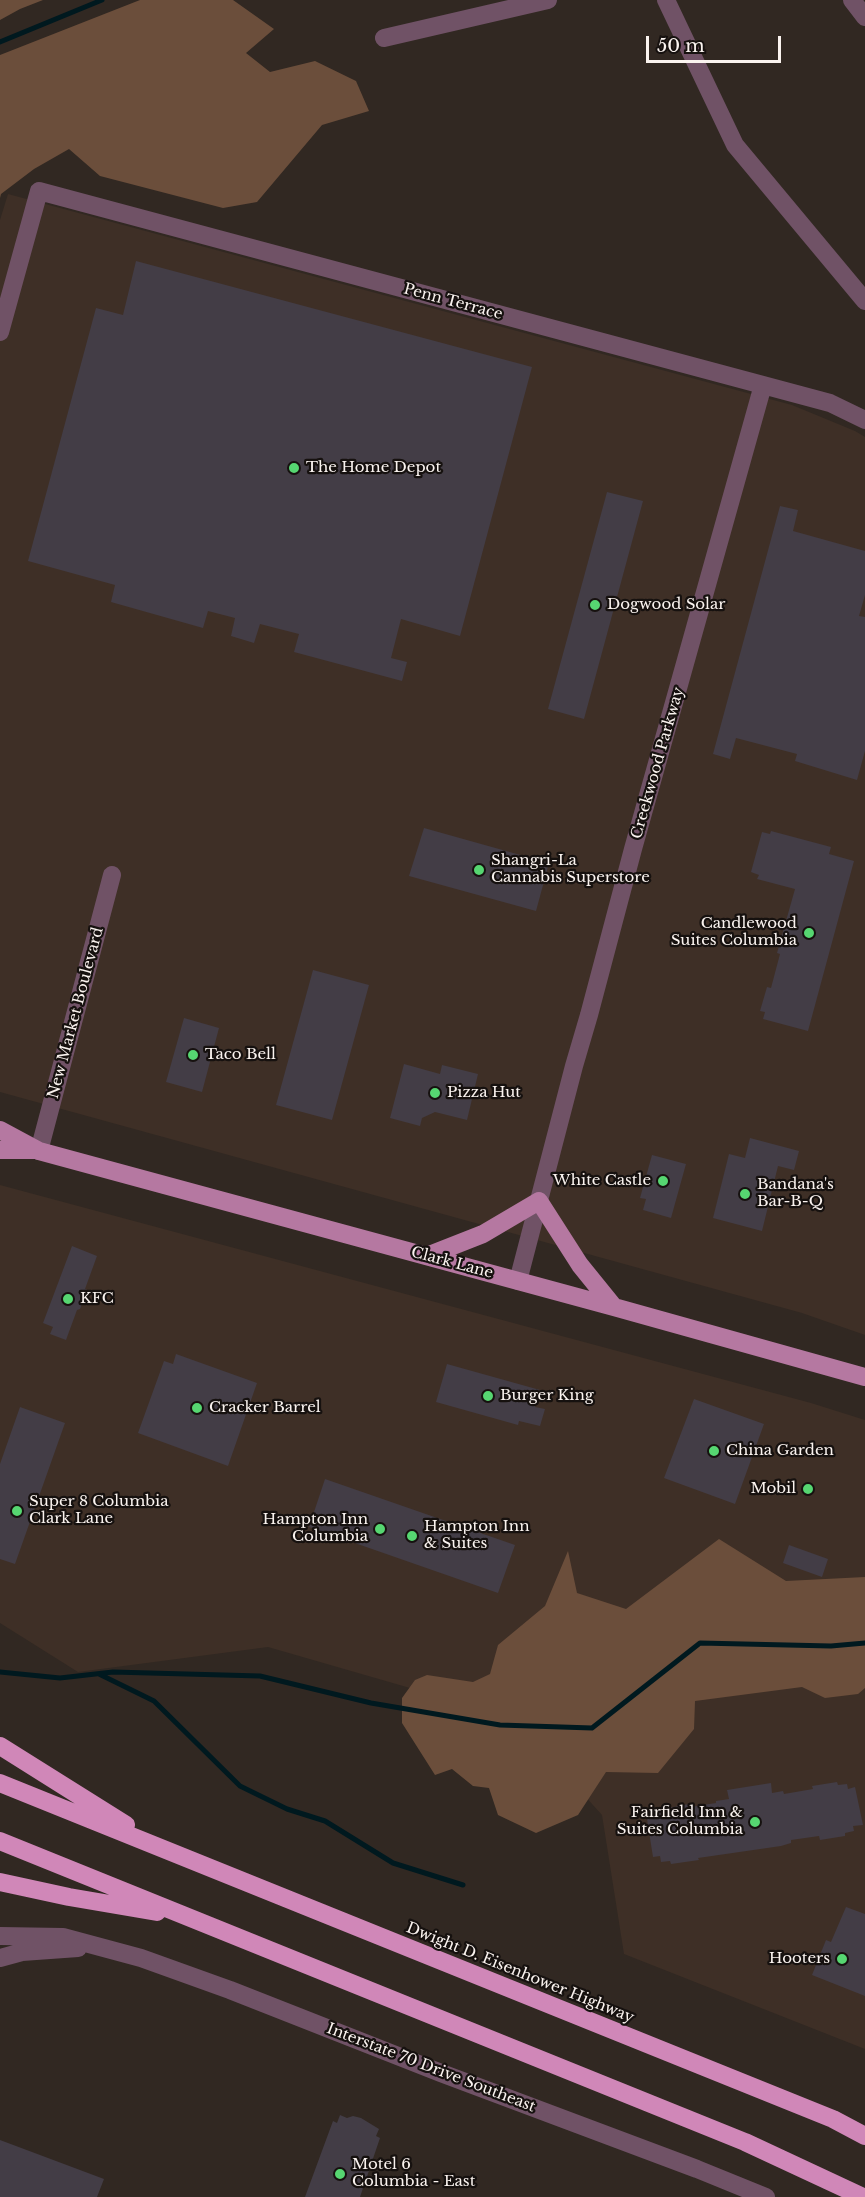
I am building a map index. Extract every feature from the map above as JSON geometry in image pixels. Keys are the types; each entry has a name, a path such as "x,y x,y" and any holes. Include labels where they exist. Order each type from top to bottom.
{"highway":[{"path":"0,1746 161,1848"},
{"path":"0,1783 161,1848"},
{"path":"0,1840 745,2142 863,2197"},
{"name":"Dwight D. Eisenhower Highway","path":"161,1848 823,2115 865,2136"},
{"path":"0,1882 69,1897 193,1918"}],"main road":[{"name":"Clark Lane","path":"0,1130 39,1151 865,1377"},
{"name":"Clark Lane","path":"0,1150 39,1151"},
{"path":"427,1256 483,1234 539,1201 580,1265 614,1307"}],"street":[{"path":"384,38 548,0"},
{"path":"666,0 735,145 865,301"},
{"path":"852,0 865,17"},
{"name":"Penn Terrace","path":"0,332 39,191 830,403 865,420"},
{"name":"Creekwood Parkway","path":"518,1281 633,849 763,385"},
{"name":"New Market Boulevard","path":"39,1151 112,874"},
{"name":"Interstate 70 Drive Southeast","path":"0,1936 63,1937 141,1958 230,1990 766,2197"},
{"name":"Interstate 70 Drive Southeast","path":"0,1958 22,1952 94,1946"}],"shaded area":[{"path":"0,0 43,0 0,20"},
{"path":"140,0 233,0 274,29 246,53 270,72 315,61 356,81 369,111 322,125 257,202 223,208 100,176 69,149 34,169 1,194 0,198 0,55"},
{"path":"8,194 792,405 865,437 865,1335 802,1313 0,1092 0,220"},
{"path":"0,1185 811,1403 865,1420 865,2049 624,1954 602,1815 514,1718 268,1647 78,1672 0,1623"},
{"path":"719,1539 786,1581 865,1577 865,1688 858,1694 825,1698 802,1687 695,1701 694,1729 658,1773 606,1772 578,1815 536,1833 498,1815 489,1788 473,1786 452,1769 435,1775 402,1723 402,1698 415,1680 427,1675 473,1682 490,1674 498,1645 545,1606 568,1551 577,1593 626,1609"}],"building":[{"name":"The Home Depot","path":"136,261 532,367 460,636 401,619 391,658 407,662 402,681 294,652 299,634 260,624 254,643 231,636 235,618 208,611 203,628 111,602 115,585 28,561 96,308 123,315"},
{"name":"Dogwood Solar","path":"607,492 643,501 584,719 548,709"},
{"path":"780,506 798,510 793,531 865,551 865,595 859,616 865,617 865,751 857,780 795,761 797,754 736,738 730,759 713,754"},
{"name":"Shangri-La Cannabis Superstore","path":"424,828 549,863 536,911 409,876"},
{"name":"Candlewood Suites Columbia","path":"771,831 831,847 829,854 854,861 808,1031 763,1019 765,1012 760,1011 767,987 771,988 780,954 777,953 795,889 757,879 759,875 751,872 762,832 770,834"},
{"path":"313,970 369,985 332,1120 276,1105"},
{"name":"Taco Bell","path":"184,1018 219,1028 202,1092 166,1082"},
{"name":"Pizza Hut","path":"404,1064 440,1074 442,1065 478,1074 467,1120 435,1112 422,1118 420,1126 390,1118"},
{"name":"Bandana's Bar-B-Q","path":"750,1138 799,1151 794,1170 778,1166 762,1231 713,1218 729,1154 745,1158"},
{"name":"White Castle","path":"652,1155 686,1164 671,1218 643,1210 646,1199 640,1198"},
{"name":"KFC","path":"72,1246 97,1256 80,1309 77,1310 66,1340 50,1334 53,1327 43,1323"},
{"name":"Cracker Barrel","path":"176,1354 257,1383 228,1466 138,1433 164,1361 173,1364"},
{"name":"Burger King","path":"447,1364 540,1390 535,1407 545,1409 540,1426 519,1421 518,1425 436,1402"},
{"name":"China Garden","path":"694,1399 764,1424 735,1504 664,1478"},
{"name":"Super 8 Columbia Clark Lane","path":"20,1407 65,1423 15,1564 0,1559 0,1464"},
{"name":"Hampton Inn & Suites","path":"325,1479 515,1545 498,1593 309,1527"},
{"path":"789,1545 828,1559 822,1577 783,1563"},
{"name":"Fairfield Inn & Suites Columbia","path":"837,1782 838,1785 847,1784 848,1789 855,1787 863,1825 853,1826 854,1831 845,1833 845,1836 820,1840 819,1836 791,1840 791,1843 781,1846 671,1864 670,1861 661,1862 660,1856 653,1857 647,1819 655,1818 654,1814 663,1812 663,1809 689,1804 690,1807 716,1803 716,1801 729,1799 727,1790 771,1783 772,1793 783,1791 784,1794"},
{"name":"Hooters","path":"846,1907 865,1914 865,1996 812,1975 826,1940 831,1942"},
{"name":"Motel 6 Columbia - East","path":"340,2115 347,2118 353,2116 361,2118 379,2129 376,2136 380,2138 360,2197 305,2197 333,2121 337,2123"},
{"path":"0,2140 104,2179 97,2197 0,2197"}],"waterway":[{"path":"0,42 102,0"},
{"path":"0,1672 60,1678 113,1672 260,1676 371,1703 500,1725 592,1728 700,1643 831,1646 865,1643"},
{"path":"99,1674 154,1701 240,1786 287,1809 325,1821 393,1863 463,1885"}],"place":[{"name":"The Home Depot","path":"294,468"},
{"name":"Dogwood Solar","path":"595,605"},
{"name":"Shangri-La Cannabis Superstore","path":"479,870"},
{"name":"Candlewood Suites Columbia","path":"809,933"},
{"name":"Taco Bell","path":"193,1055"},
{"name":"Pizza Hut","path":"435,1093"},
{"name":"White Castle","path":"663,1181"},
{"name":"Bandana's Bar-B-Q","path":"745,1194"},
{"name":"KFC","path":"68,1299"},
{"name":"Burger King","path":"488,1396"},
{"name":"Cracker Barrel","path":"197,1408"},
{"name":"China Garden","path":"714,1451"},
{"name":"Mobil","path":"808,1489"},
{"name":"Super 8 Columbia Clark Lane","path":"17,1511"},
{"name":"Hampton Inn Columbia","path":"380,1529"},
{"name":"Hampton Inn & Suites","path":"412,1536"},
{"name":"Fairfield Inn & Suites Columbia","path":"755,1822"},
{"name":"Hooters","path":"842,1959"},
{"name":"Motel 6 Columbia - East","path":"340,2174"}]}
